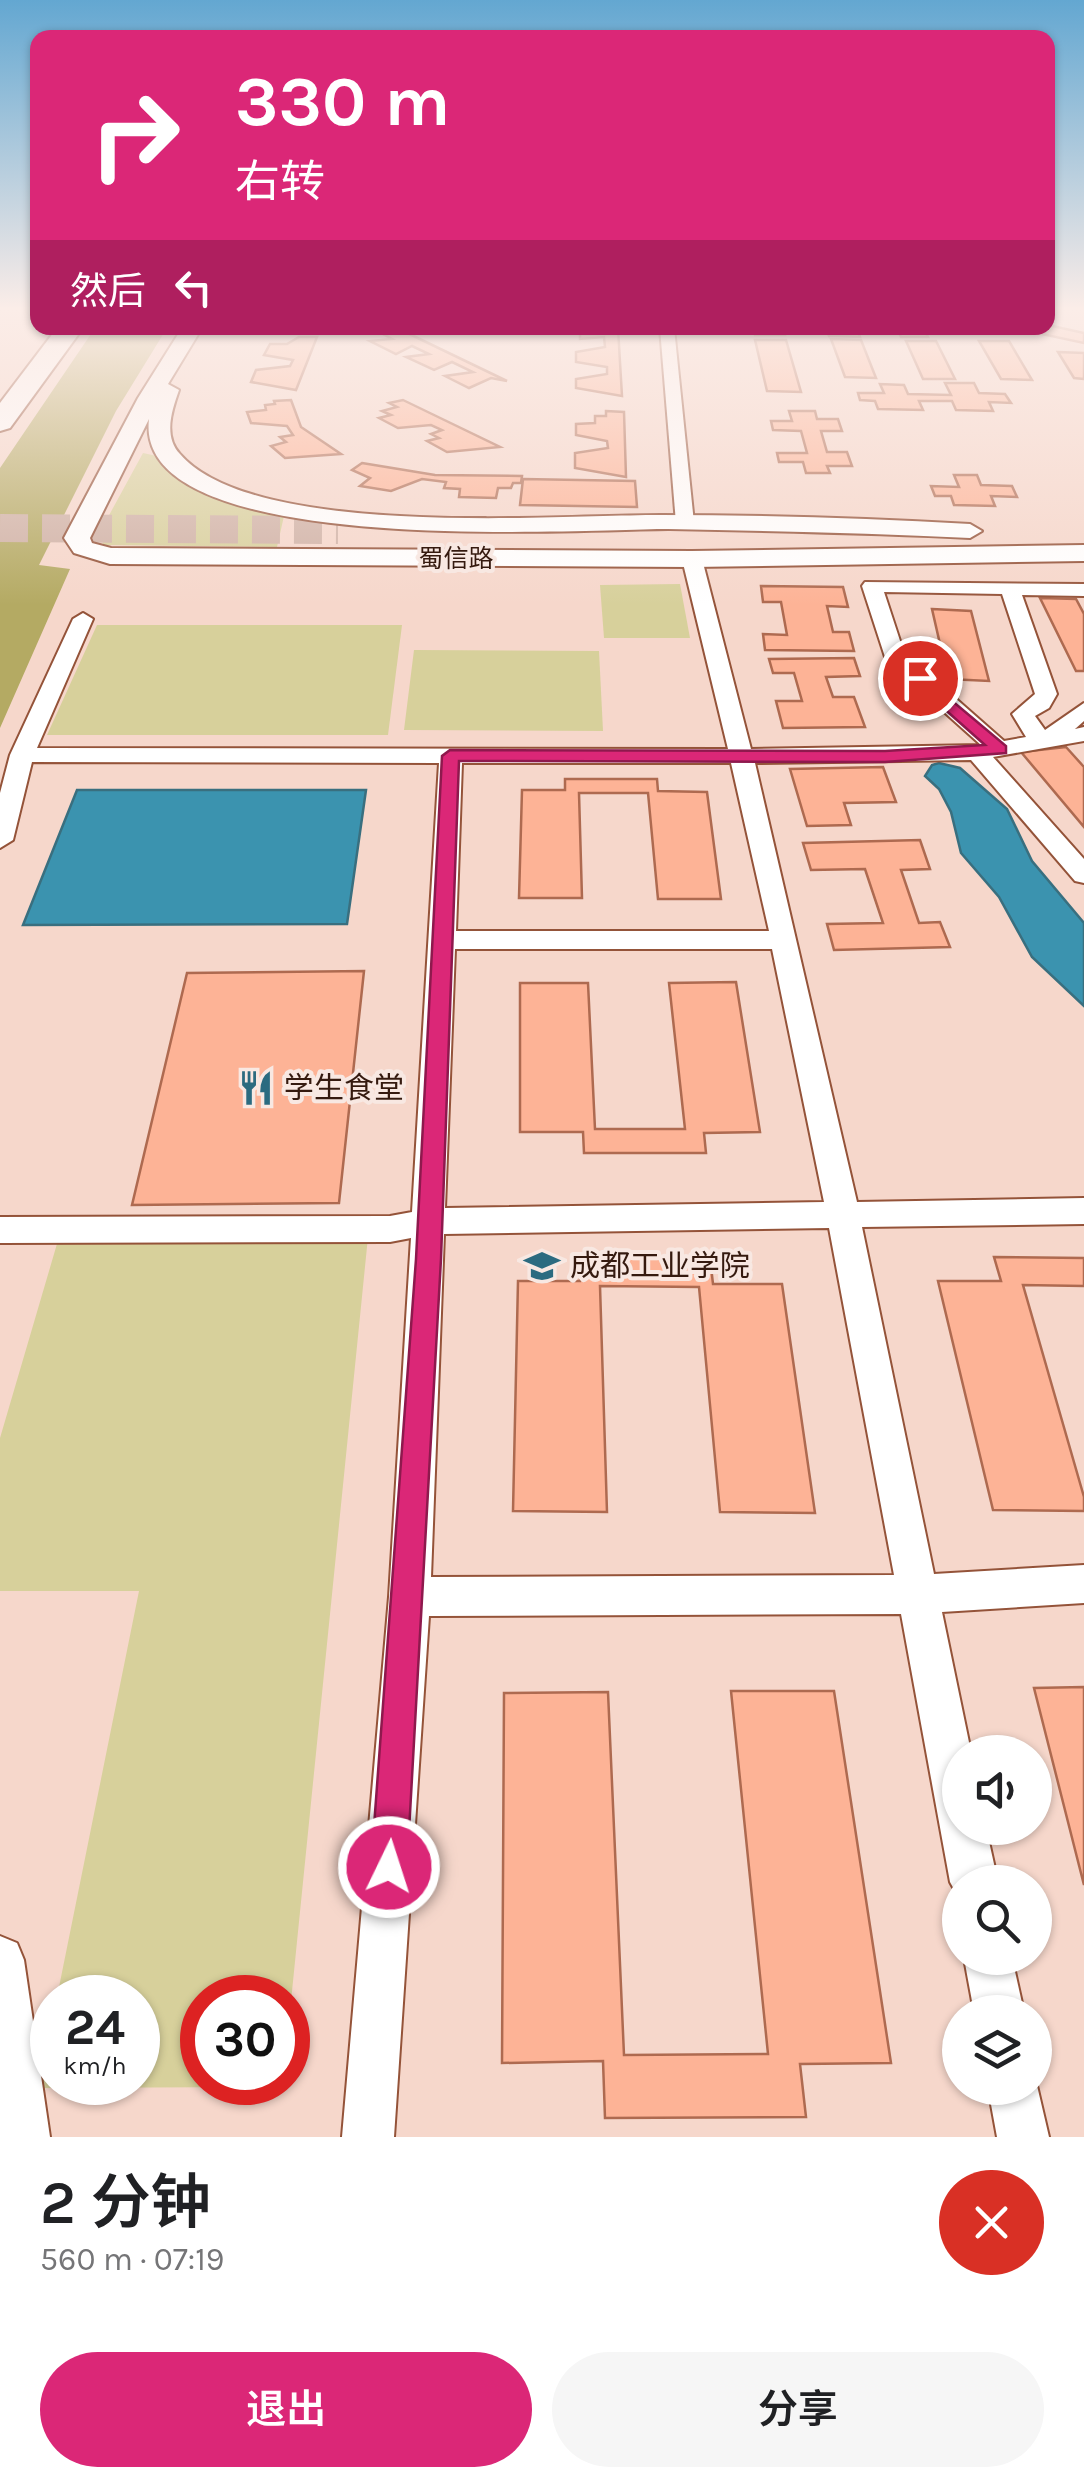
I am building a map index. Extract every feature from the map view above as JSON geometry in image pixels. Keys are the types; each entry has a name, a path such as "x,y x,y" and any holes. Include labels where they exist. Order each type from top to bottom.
{"main road":[{"path":"146,406 89,517 104,517 163,406"},
{"name":"蜀信路","path":"156,422 169,457 215,488 337,531 684,522 861,524 1084,534"},
{"name":"蜀信路","path":"89,517 77,538 79,546 110,556 692,559 1084,553"},
{"path":"308,557 298,550 296,536 303,528 965,552"},
{"path":"337,531 995,532"}],"street":[{"path":"674,406 684,522"},
{"path":"692,559 744,756 844,1214 945,1735"},
{"path":"1084,590 872,586 894,655 989,751 1084,875"},
{"path":"1010,588 1046,694 1041,704 1023,714 1026,726 1045,742"},
{"path":"0,840 22,755 83,619"},
{"path":"1045,742 1084,710"},
{"path":"22,755 744,756 989,751 1084,734"},
{"path":"368,2137 410,1597 450,756"},
{"path":"442,940 784,940"},
{"path":"0,1230 390,1229 430,1221 1084,1210"},
{"path":"410,1597 918,1594 1084,1584"},
{"path":"0,1960 24,2137"},
{"path":"1017,2105 1023,2137"}],"shaded area":[{"path":"42,406 119,406 39,565 70,569 0,728 0,468"},
{"path":"143,453 157,456 193,485 284,516 277,547 103,545 101,530"},
{"path":"680,584 690,638 604,638 600,585"},
{"path":"97,625 402,625 388,735 47,735"},
{"path":"414,650 599,651 603,731 404,730"},
{"path":"59,1237 368,1237 294,1975 180,1975 180,2087 160,2088 160,1975 61,1975 139,1591 0,1591 0,1438"}],"water":[{"path":"932,765 960,768 1007,809 1032,861 1084,923 1084,1006 1032,957 999,897 961,853 951,812 939,789 925,776"},
{"path":"77,790 366,790 347,924 23,925"}],"building":[{"path":"265,406 293,406 301,427 341,454 285,458 271,446 286,442 280,437 293,435 287,426 251,423 247,412 266,410"},
{"path":"415,406 500,447 447,452 427,441 439,438 431,434 442,430 431,425 398,428 379,418 391,415 382,411"},
{"path":"877,406 921,406 923,410 878,409"},
{"path":"954,406 991,406 993,411 956,410"},
{"path":"606,411 624,412 626,477 575,468 575,453 608,448 607,441 576,435 576,424 595,423 595,416 606,416"},
{"path":"789,411 815,411 817,419 838,419 842,431 821,431 827,452 847,452 852,466 827,466 830,473 806,473 803,462 779,462 777,453 807,453 801,431 773,430 771,421 792,421"},
{"path":"362,463 435,475 522,476 521,483 513,483 511,488 498,488 496,498 459,497 460,489 444,488 446,482 422,479 391,491 360,486 370,478 352,470"},
{"path":"954,475 977,475 981,485 1012,486 1017,497 991,496 995,506 954,505 951,496 935,496 931,486 959,487"},
{"path":"523,479 635,481 637,507 520,505"},
{"path":"761,586 843,587 848,607 827,606 833,632 849,632 854,651 765,650 763,634 787,635 781,602 763,602"},
{"path":"1040,598 1076,599 1084,614 1084,671 1076,671"},
{"path":"932,609 971,611 989,681 948,679"},
{"path":"854,658 860,676 826,677 833,697 854,697 865,727 783,728 776,701 802,701 794,673 773,673 769,659"},
{"path":"1066,747 1084,767 1084,827 1021,752"},
{"path":"883,767 896,802 844,803 851,825 807,826 790,769"},
{"path":"565,779 657,779 658,791 707,792 721,899 658,899 648,793 579,793 582,898 519,898 522,790 565,790"},
{"path":"920,840 930,869 901,870 919,923 940,922 950,947 834,950 827,924 883,923 865,869 811,870 803,843"},
{"name":"学生食堂","path":"364,971 339,1203 132,1205 187,973"},
{"path":"736,982 760,1132 704,1133 706,1153 584,1153 583,1132 520,1132 520,983 588,983 595,1129 685,1129 669,983"},
{"path":"580,1257 710,1258 713,1284 782,1284 815,1513 720,1512 699,1287 600,1286 607,1512 513,1511 518,1281 580,1281"},
{"path":"994,1257 1084,1258 1084,1286 1023,1285 1084,1497 1084,1511 993,1510 938,1281 1001,1281"},
{"path":"1084,1687 1084,1885 1052,1759 1052,1735 1046,1735 1034,1688"},
{"path":"731,1691 834,1691 891,2063 800,2064 806,2117 605,2118 603,2061 502,2063 504,1693 608,1692 624,2055 768,2054"}],"tunnel":[{"path":"0,528 338,530"}],"place":[{"name":"学生食堂","path":"256,1088"},
{"name":"成都工业学院","path":"542,1266"}],"route":[{"path":"389,1867 410,1597 450,756 885,756 1000,750 920,678"}]}
